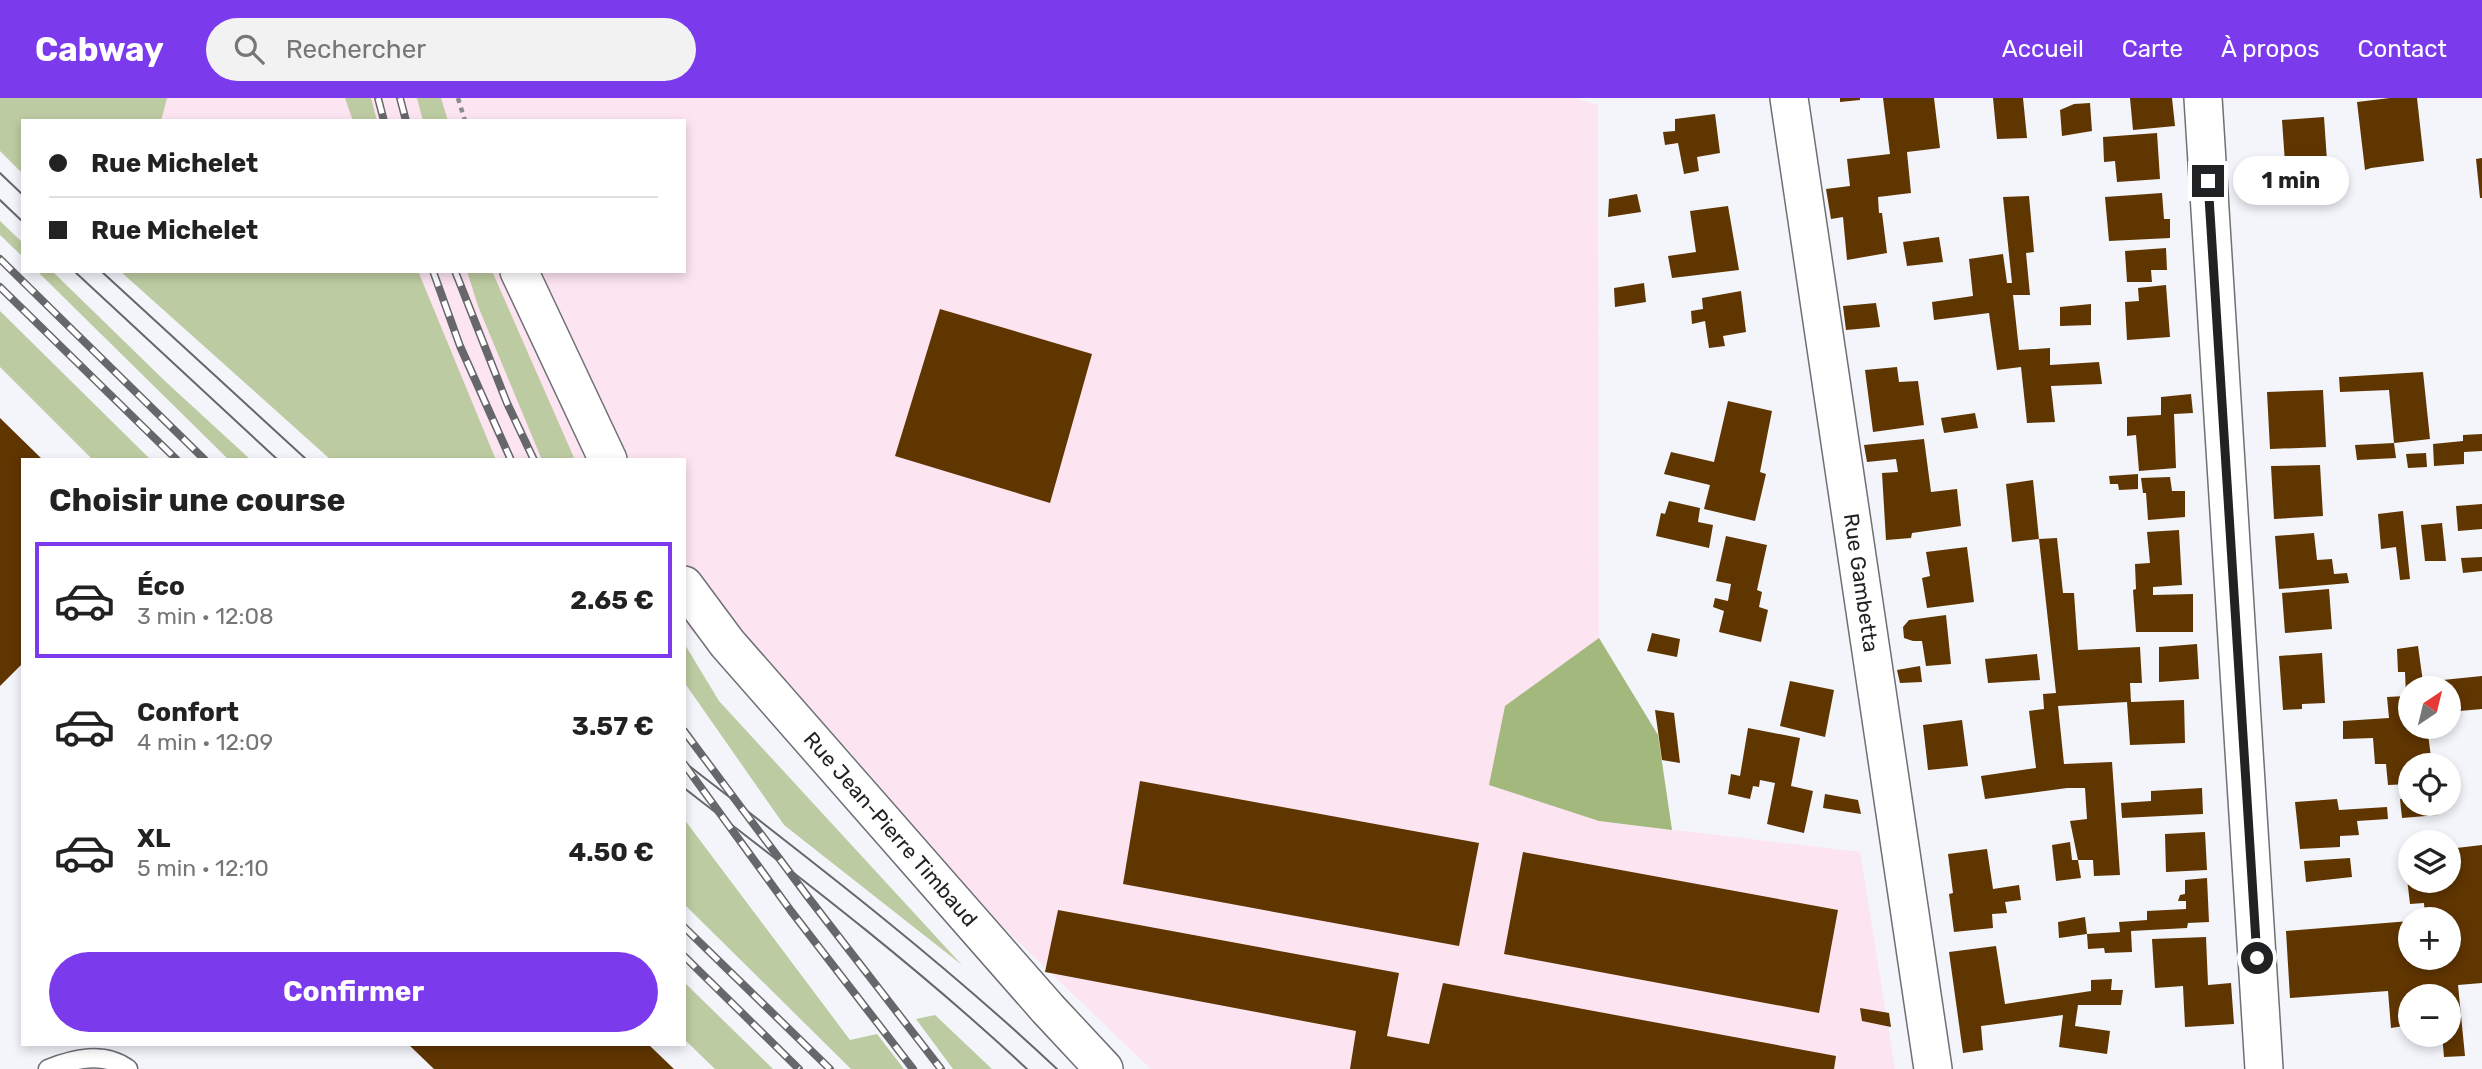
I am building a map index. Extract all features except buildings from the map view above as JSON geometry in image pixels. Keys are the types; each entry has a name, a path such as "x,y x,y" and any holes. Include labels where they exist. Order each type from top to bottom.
{"street":[{"name":"Rue Gambetta","path":"1789,98 1933,1069"},
{"path":"2203,98 2264,1069"},
{"path":"520,273 607,458"},
{"name":"Rue Jean-Pierre Timbaud","path":"686,588 727,643 1048,1009 1104,1069"}],"lane":[{"path":"48,1069 68,1061 91,1057 128,1069"}],"path":[{"path":"458,98 464,119"}],"shaded area":[{"path":"7,98 1576,98 1598,105 1599,821 1860,852 1895,1069 1151,1069 980,905 846,747 686,627 686,458 463,458 219,273 686,273 686,119 30,119"}],"green space":[{"path":"0,98 167,98 162,119 21,119 21,172 0,151"},
{"path":"345,98 371,98 376,119 352,119"},
{"path":"417,98 441,98 447,119 422,119"},
{"path":"0,221 21,241 21,255 0,235"},
{"path":"39,273 54,273 249,458 227,458"},
{"path":"122,273 419,273 495,458 329,458"},
{"path":"468,273 493,273 574,458 541,458 478,306"},
{"path":"0,311 149,458 91,458 0,367"},
{"path":"1599,638 1658,735 1672,830 1599,821 1489,785 1505,706"},
{"path":"686,646 719,701 962,965 784,825 686,685"},
{"path":"686,822 850,1040 877,1034 904,1069 851,1069 686,906"},
{"path":"686,984 773,1069 715,1069 686,1041"},
{"path":"935,1015 992,1069 953,1069 916,1019"}],"tram line":[{"path":"0,173 21,193"},
{"path":"0,200 21,220"},
{"path":"76,273 276,458"},
{"path":"103,273 305,458"},
{"path":"686,764 921,950 1057,1069"},
{"path":"686,790 902,959 1027,1069"}],"railway":[{"path":"378,98 383,119"},
{"path":"400,98 405,119"},
{"path":"0,259 203,458"},
{"path":"434,273 460,346 510,458"},
{"path":"456,273 507,403 533,458"},
{"path":"0,287 175,458"},
{"path":"686,734 941,1069"},
{"path":"686,767 791,911 913,1069"},
{"path":"686,929 830,1069"},
{"path":"686,958 799,1069"}],"route":[{"path":"2208,181 2257,958"}]}
